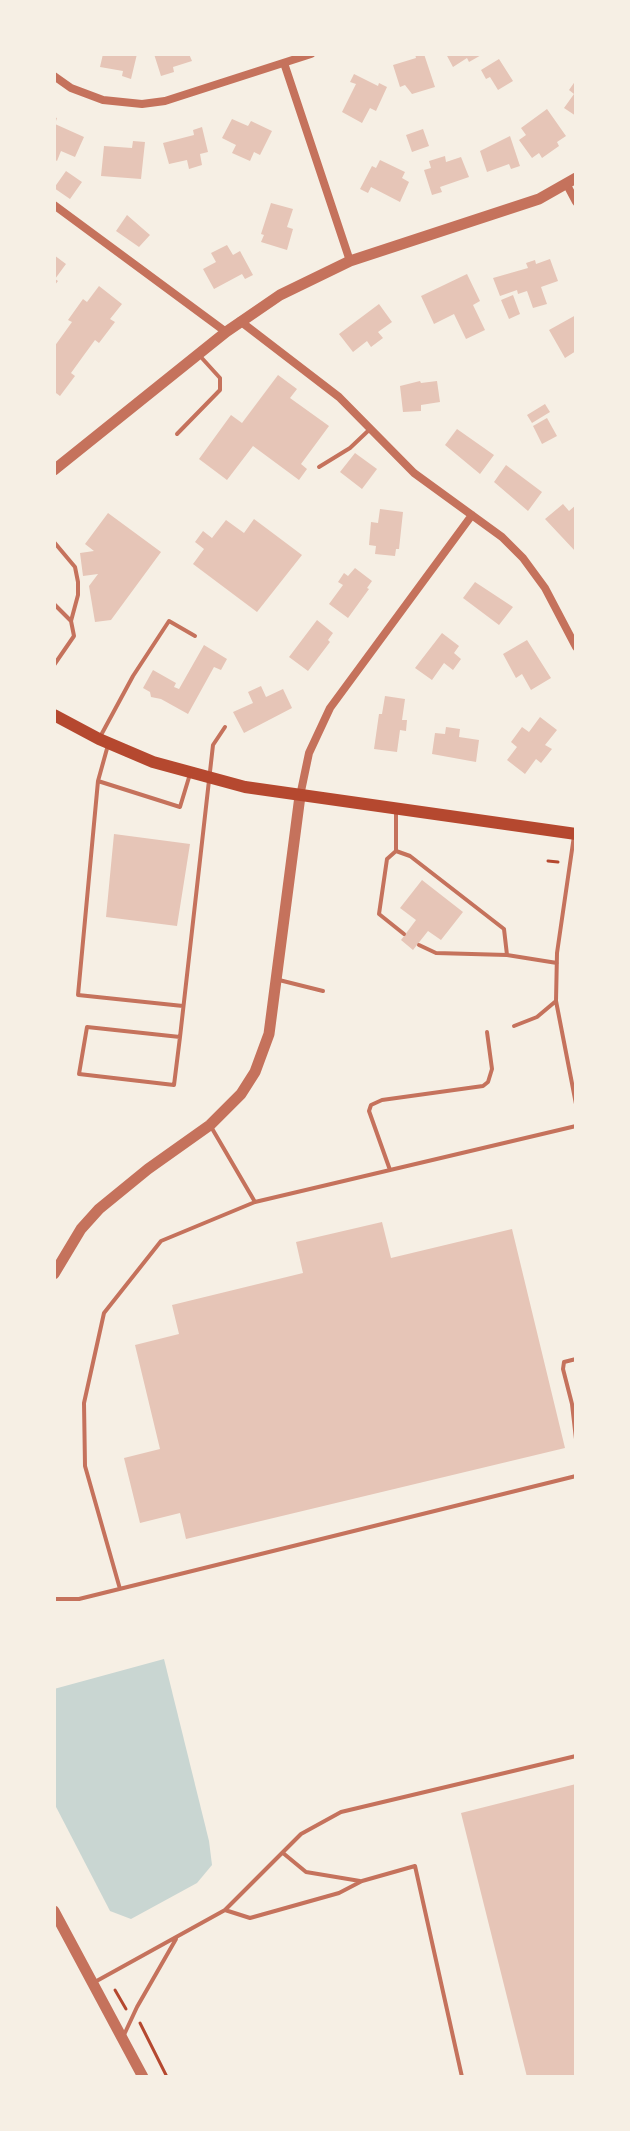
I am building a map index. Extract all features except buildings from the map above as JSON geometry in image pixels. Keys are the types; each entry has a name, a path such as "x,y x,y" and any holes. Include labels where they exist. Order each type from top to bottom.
{"main road":[{"path":"54,715 104,741 209,779 300,796 575,830"}],"street":[{"path":"54,76 71,88 92,96 142,104 165,101 311,54"},
{"path":"284,63 350,261"},
{"path":"54,470 240,321 280,295 350,261 539,199 571,181 576,202"},
{"path":"54,205 226,332"},
{"path":"240,321 339,397 414,473 502,537 523,558 545,588 576,647"},
{"path":"54,1274 81,1229 99,1209 210,1125 241,1094 260,1063 269,1034 300,796 309,753 330,708 472,515"},
{"path":"54,1911 143,2077"}],"lane":[{"path":"177,434 220,390 220,378 198,354"},
{"path":"319,467 350,448 371,429"},
{"path":"54,542 75,567 78,595 71,621 74,636 54,665"},
{"path":"54,604 71,621"},
{"path":"183,1006 78,995 104,741 133,676 169,621 195,636"},
{"path":"180,1037 87,1027 79,1074 174,1085 180,1037 213,745 225,727"},
{"path":"98,781 180,807 190,774"},
{"path":"396,809 396,851 387,859 379,914 404,934"},
{"path":"575,830 557,963 556,1001 576,1104"},
{"path":"396,851 410,856 504,929 507,955"},
{"path":"419,945 436,953 507,955 557,963"},
{"path":"276,980 323,991"},
{"path":"514,1026 537,1017 556,1001"},
{"path":"390,1170 369,1111 371,1105 382,1100 483,1086 488,1082 492,1069 487,1032"},
{"path":"210,1125 255,1202"},
{"path":"120,1589 85,1466 84,1403 104,1313 161,1241 255,1202 576,1126"},
{"path":"576,1359 564,1362 563,1369 572,1404 576,1439"},
{"path":"54,1599 79,1599 576,1476"},
{"path":"92,1983 225,1910 301,1834 341,1812 576,1756"},
{"path":"283,1853 306,1872 362,1881"},
{"path":"225,1910 250,1918 339,1893 362,1881 415,1866 462,2077"},
{"path":"122,2039 178,1936"}],"path":[{"path":"115,1990 126,2009"},
{"path":"139,2020 167,2077"}],"shaded area":[{"path":"164,1659 209,1841 212,1865 197,1883 131,1919 110,1911 54,1803 54,1689"}]}
